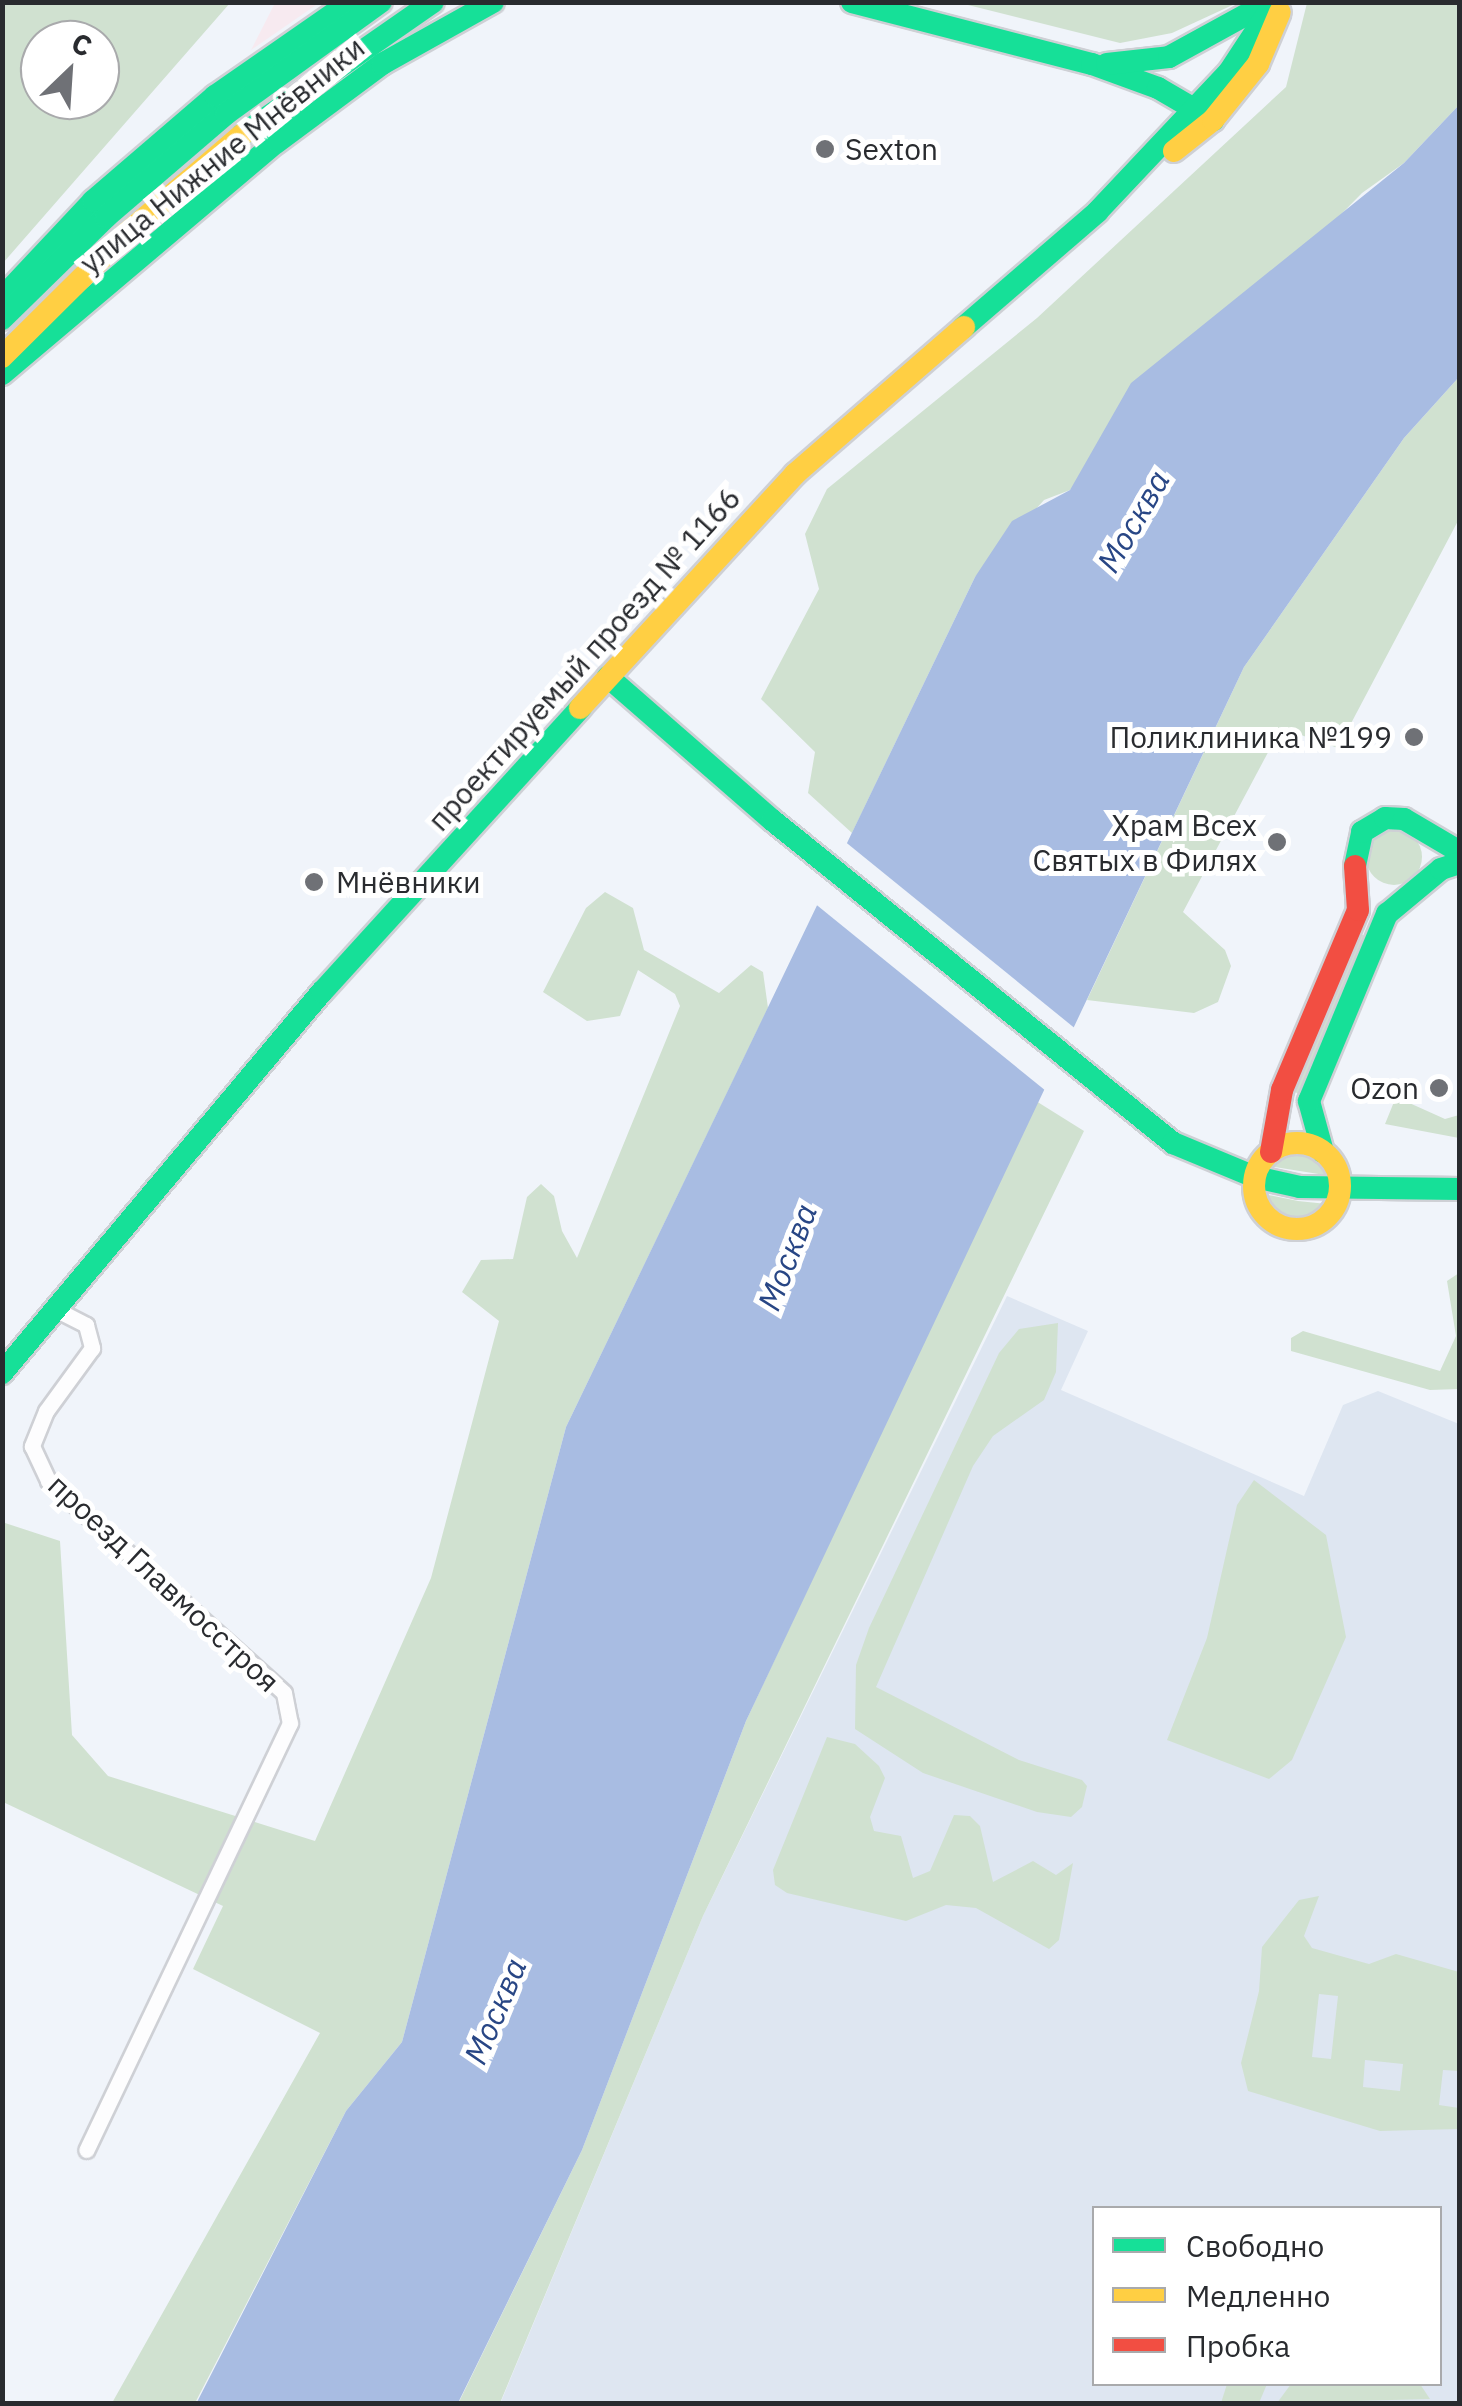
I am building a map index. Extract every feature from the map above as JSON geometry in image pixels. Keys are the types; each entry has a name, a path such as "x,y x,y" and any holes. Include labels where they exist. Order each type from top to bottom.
{"street":[{"name":"улица Нижние Мнёвники","path":"2,298 92,201 215,96 350,2"},
{"path":"2,357 127,234 228,146 433,2"},
{"name":"улица Нижние Мнёвники","path":"2,374 277,142 382,64 493,2"},
{"path":"852,2 1092,64 1205,115 1265,55 1283,2"},
{"path":"1092,64 1168,57 1272,2"},
{"name":"проектируемый проезд № 1166","path":"2,1373 309,1007 794,474 1205,115 1272,2"},
{"path":"2,319 106,217 226,114 378,4"},
{"path":"608,676 772,820 1173,1144 1255,1177 1340,1192 1460,1188"},
{"path":"1460,852 1414,823 1394,817 1368,826 1354,848 1358,910 1282,1090 1270,1152 1255,1177 1260,1206 1291,1228 1328,1216 1340,1192 1335,1166 1323,1152 1309,1101 1387,914 1416,888 1460,862"},
{"path":"1414,823 1432,857 1416,888"},
{"path":"1358,875 1376,892 1416,888"},
{"path":"1270,1152 1298,1143 1323,1152"},
{"name":"проезд Главмосстроя","path":"55,1308 86,1325 92,1348 46,1411 32,1446 48,1481 284,1693 290,1724 86,2150"}],"shaded area":[{"path":"275,3 319,3 251,50"},
{"path":"1007,1296 1088,1331 1061,1390 1304,1496 1343,1405 1378,1391 1459,1424 1459,2403 500,2404 703,1916"}],"green space":[{"path":"2,3 230,3 3,263"},
{"path":"960,3 1237,3 1172,33 1120,43"},
{"path":"1307,3 1459,3 1459,105 1404,163 1362,193 1070,490 1044,500 975,577 852,833 808,793 815,752 761,699 819,589 805,534 827,489 1037,318 1286,87"},
{"path":"1459,377 1459,519 1338,748 1281,728 1183,912 1225,950 1231,966 1218,1002 1194,1013 1087,1000 1244,667 1404,438"},
{"path":"1394,829 1414,837 1422,857 1414,877 1394,885 1374,877 1366,857 1374,837"},
{"path":"605,892 633,908 644,950 719,993 751,965 763,972 768,1008 566,1427 402,2042 346,2111 195,2403 112,2403 320,2033 193,1969 223,1906 3,1802 2,1522 60,1541 72,1735 108,1776 315,1841 431,1578 499,1321 462,1292 481,1260 513,1259 527,1197 541,1184 554,1196 562,1231 577,1258 680,1006 675,994 638,970 620,1016 587,1021 543,992 586,908"},
{"path":"1361,934 1369,938 1303,1096 1295,1092"},
{"path":"1396,1097 1445,1119 1459,1115 1459,1138 1385,1124"},
{"path":"1036,1101 1084,1131 703,1916 500,2403 458,2404 582,2150 746,1721"},
{"path":"1307,1153 1331,1176 1269,1166 1283,1154"},
{"path":"1264,1194 1327,1204 1313,1217 1292,1220 1273,1211"},
{"path":"1459,1273 1459,1389 1430,1390 1291,1351 1291,1338 1303,1331 1440,1371 1456,1336 1447,1281"},
{"path":"1058,1323 1056,1372 1044,1400 993,1436 973,1466 876,1687 1019,1760 1082,1780 1087,1786 1082,1807 1071,1817 1037,1812 923,1773 855,1729 856,1665 869,1628 999,1353 1019,1329"},
{"path":"1254,1480 1326,1535 1346,1637 1292,1760 1269,1779 1167,1740 1207,1638 1237,1505"},
{"path":"827,1737 855,1744 879,1766 885,1778 870,1817 874,1831 901,1836 913,1878 930,1871 954,1815 970,1816 980,1826 993,1882 1033,1861 1056,1875 1073,1863 1059,1940 1049,1949 976,1908 946,1905 906,1921 787,1893 775,1885 773,1870"},
{"path":"1319,1896 1304,1936 1312,1948 1369,1964 1396,1954 1459,1972 1459,2071 1443,2070 1439,2105 1459,2108 1459,2129 1380,2131 1248,2091 1241,2063 1259,1991 1262,1947 1299,1900","holes":["1319,1994 1338,1996 1331,2059 1312,2057","1365,2060 1403,2064 1400,2091 1363,2087"]},
{"path":"1226,2386 1266,2386 1259,2403 1221,2403"},
{"path":"1290,2386 1421,2386 1430,2399 1277,2403"}],"water":[{"name":"Москва","path":"1459,105 1459,377 1404,438 1244,667 746,1721 582,2150 458,2403 196,2404 346,2111 402,2042 566,1427 975,577 1012,521 1070,490 1131,383 1404,163"}],"pier":[{"path":"843,840 1077,1030 1046,1091 813,902"}],"traffic: fast":[{"path":"2,298 93,201 215,96 350,2"},
{"path":"2,319 106,217 226,114 381,2"},
{"path":"243,134 433,2"},
{"path":"2,374 277,142 382,64 493,2"},
{"path":"852,2 1092,64 1158,88 1213,120"},
{"path":"1107,64 1169,57 1269,2"},
{"path":"964,327 1097,212 1229,72 1275,2"},
{"path":"608,677 772,820 1173,1143 1255,1177 1300,1187 1460,1189"},
{"path":"2,1373 322,992 580,708"},
{"path":"1355,866 1362,832 1385,818 1404,819 1460,852"},
{"path":"1323,1152 1309,1101 1387,914 1441,869 1460,863"}],"traffic: slow":[{"path":"1174,151 1213,120 1258,64 1280,12"},
{"path":"2,357 127,233 243,134"},
{"path":"580,708 795,474 964,327"},
{"path":"1297,1143 1327,1156 1340,1186 1327,1216 1297,1229 1267,1216 1254,1186 1267,1156 1297,1143"}],"traffic: jam":[{"path":"1271,1152 1282,1090 1358,910 1355,866"}],"place":[{"name":"Sexton","path":"825,149"},
{"name":"Поликлиника №199","path":"1414,737"},
{"name":"Храм Всех Святых в Филях","path":"1277,842"},
{"name":"Мнёвники","path":"314,882"},
{"name":"Ozon","path":"1439,1088"}]}
